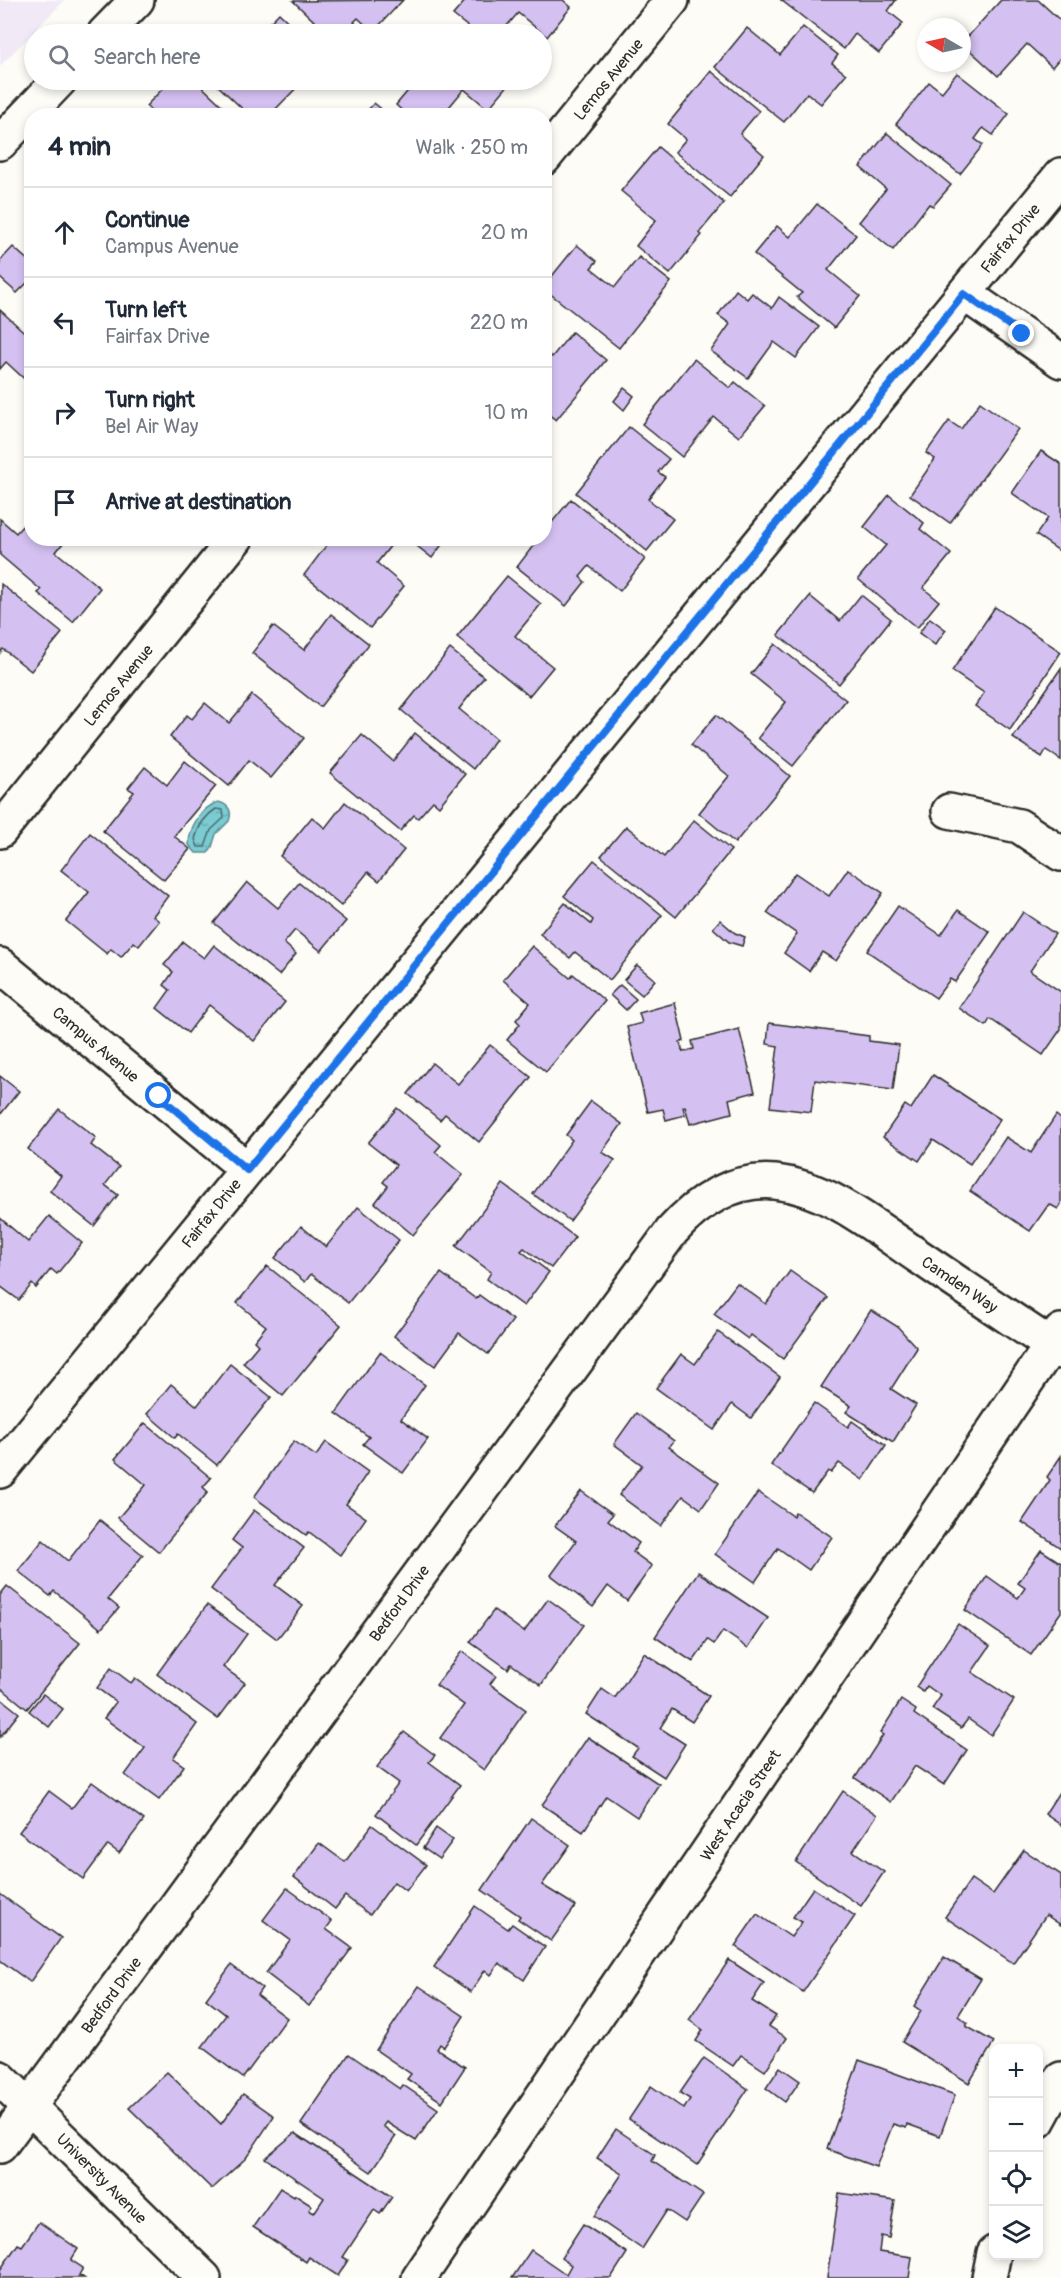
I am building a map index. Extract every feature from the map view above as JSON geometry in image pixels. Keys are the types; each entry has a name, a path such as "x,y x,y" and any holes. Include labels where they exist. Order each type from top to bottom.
{"street":[{"path":"114,24 137,0"},
{"name":"Lemos Avenue","path":"552,148 672,0"},
{"path":"33,108 50,90"},
{"path":"0,143 24,118"},
{"name":"Fairfax Drive","path":"0,1471 1061,175"},
{"path":"964,294 1061,361"},
{"name":"Lemos Avenue","path":"0,831 230,546"},
{"path":"949,811 1019,826 1061,854"},
{"name":"Campus Avenue","path":"0,965 247,1170"},
{"name":"Bedford Drive","path":"0,2146 665,1241 689,1212 708,1198 731,1188 752,1183 774,1182 819,1193 859,1217"},
{"name":"Camden Way","path":"859,1217 1058,1343"},
{"name":"West Acacia Street","path":"419,2278 1058,1343"},
{"name":"University Avenue","path":"0,2078 204,2278"},
{"path":"1043,2112 1061,2079"},
{"path":"989,2278 992,2260"}],"shaded area":[{"path":"0,0 65,0 41,24 24,24 24,42 0,66"}],"water":[{"path":"218,802 229,808 229,821 216,834 208,853 196,853 189,845 194,825 201,813"}],"building":[{"path":"403,0 380,24 364,24 358,18 354,22 356,24 310,24 314,21 293,1"},
{"path":"466,0 563,0 571,7 552,31 552,24 531,24 518,13 509,24 464,24 453,15"},
{"path":"781,0 896,0 888,11 903,23 879,53 855,34 844,49"},
{"path":"1001,0 1038,0 1061,21 1061,57 1052,67 1027,44 998,76 971,51 971,33"},
{"path":"279,13 291,24 269,24"},
{"path":"803,27 838,55 832,63 846,74 821,104 807,93 784,122 715,67 747,28 780,55"},
{"path":"711,71 759,111 740,134 764,155 730,197 675,152 686,139 668,124"},
{"path":"957,73 1009,114 993,135 983,128 975,139 983,145 960,174 896,124 929,82 942,92"},
{"path":"161,90 206,90 225,108 148,108 146,106"},
{"path":"223,90 294,90 277,108 242,108"},
{"path":"409,90 463,90 448,108 399,108 396,105"},
{"path":"465,90 504,90 487,108"},
{"path":"374,103 380,108 370,108"},
{"path":"887,133 951,185 933,206 929,204 893,250 859,222 886,189 860,167"},
{"path":"658,147 724,203 699,233 702,235 670,274 636,246 656,220 621,191"},
{"path":"817,204 856,235 828,270 860,296 834,328 797,297 802,293 754,254 777,226 790,237"},
{"path":"577,245 597,261 591,268 615,287 639,257 671,282 619,348 552,295 552,276"},
{"path":"13,247 24,257 24,286 17,293 0,278 0,261"},
{"path":"736,290 747,299 752,293 772,308 779,297 819,327 796,358 774,342 748,378 711,351 730,324 718,315"},
{"path":"0,310 24,332 24,379 6,362 0,369"},
{"path":"572,332 606,360 556,420 552,417 552,357"},
{"path":"694,359 730,388 735,382 765,406 739,437 714,417 682,457 642,424"},
{"path":"624,388 634,396 624,410 614,401"},
{"path":"980,402 1018,429 950,523 910,495 935,459 926,453 949,421 961,429"},
{"path":"629,427 669,459 658,472 665,477 648,499 673,519 647,551 576,493"},
{"path":"1041,451 1061,464 1061,552 1036,535 1048,518 1012,493"},
{"path":"889,495 924,523 920,529 951,554 923,588 939,601 917,628 858,579 886,545 864,527"},
{"path":"571,499 645,559 620,591 589,566 580,577 585,582 566,606 517,567 533,546 552,546 552,522"},
{"path":"0,519 16,533 24,524 24,546 61,546 56,552 100,588 73,622 38,593 41,590 0,555"},
{"path":"326,546 390,546 377,563 404,586 370,628 304,575"},
{"path":"417,546 441,546 432,558"},
{"path":"507,576 541,604 515,636 553,667 529,696 457,637"},
{"path":"1,584 62,633 31,671 3,649 0,653"},
{"path":"861,595 891,619 839,684 778,635 810,596 840,621"},
{"path":"995,607 1061,652 1010,730 975,706 984,693 952,671"},
{"path":"331,614 369,644 320,707 252,653 273,626 304,650"},
{"path":"930,618 946,630 935,645 919,633"},
{"path":"775,644 846,700 793,766 758,738 786,702 751,674"},
{"path":"450,649 484,677 459,709 496,739 473,769 401,710"},
{"path":"1061,668 1061,760 1046,750 1042,757 1013,738"},
{"path":"252,695 304,738 271,778 249,760 229,786 170,737 187,715 192,719 205,703 229,723"},
{"path":"716,715 790,776 735,843 699,813 729,776 691,745"},
{"path":"415,733 465,774 439,806 433,801 418,818 414,815 400,831 330,773 362,735 393,761"},
{"path":"185,761 216,786 174,836 190,849 164,880 103,831 134,792 128,788 145,767 167,785"},
{"path":"345,802 404,850 379,881 368,872 341,906 280,856 312,817 325,828"},
{"path":"694,820 731,850 676,917 601,856 626,826 664,857"},
{"path":"90,833 168,896 153,916 159,921 139,946 134,942 121,957 111,949 107,954 66,921 89,892 61,870"},
{"path":"594,860 662,915 610,980 575,952 570,958 540,934 565,903 591,924 593,920 564,896"},
{"path":"848,869 883,893 836,961 822,952 809,971 784,953 797,934 767,913 795,873 829,896"},
{"path":"247,882 278,908 299,883 346,921 321,951 295,930 284,943 296,954 279,975 214,923"},
{"path":"898,906 941,935 958,910 990,932 955,982 950,979 936,998 867,951"},
{"path":"1023,912 1055,934 1030,971 1061,992 1061,1029 1043,1055 990,1019 986,1026 959,1008"},
{"path":"720,920 735,933 745,937 742,946 729,942 713,928"},
{"path":"183,942 204,958 214,945 285,1002 254,1041 209,1005 188,1033 157,1008 170,990 164,985 173,972 164,965"},
{"path":"532,946 570,978 573,974 605,1001 546,1072 507,1040 520,1024 516,1020 530,1003 503,980"},
{"path":"637,965 655,980 642,995 624,980"},
{"path":"620,985 636,999 626,1010 610,995"},
{"path":"675,1003 684,1041 680,1042 683,1052 694,1049 692,1041 739,1029 755,1092 729,1099 732,1113 690,1124 685,1106 683,1107 685,1115 666,1120 663,1109 648,1112 627,1027 642,1023 639,1013"},
{"path":"769,1023 869,1036 869,1041 899,1045 893,1090 815,1080 811,1112 770,1107 778,1046 767,1044"},
{"path":"490,1045 531,1077 479,1142 445,1114 440,1120 408,1094 432,1063 458,1084"},
{"path":"933,1075 1000,1119 970,1164 933,1140 919,1161 883,1137 905,1105 911,1109"},
{"path":"0,1076 19,1091 0,1115"},
{"path":"591,1101 622,1124 602,1152 615,1160 570,1221 533,1194 572,1140 566,1135"},
{"path":"397,1108 441,1145 435,1152 463,1175 413,1235 375,1203 388,1186 383,1182 396,1165 368,1143"},
{"path":"59,1109 96,1138 91,1145 119,1167 105,1185 118,1195 94,1226 50,1191 61,1176 28,1149"},
{"path":"1056,1115 1061,1119 1061,1204 1058,1209 1049,1204 1030,1231 970,1191 1006,1137 1031,1153"},
{"path":"503,1184 575,1237 551,1268 524,1248 521,1251 549,1272 524,1306 487,1279 491,1272 456,1246"},
{"path":"358,1207 399,1240 348,1303 311,1274 305,1282 275,1258 301,1226 326,1247"},
{"path":"49,1216 82,1243 57,1274 51,1269 36,1288 32,1284 19,1300 0,1286 0,1218 28,1242"},
{"path":"267,1266 341,1325 283,1396 243,1363 258,1345 254,1341 266,1326 237,1303"},
{"path":"790,1271 828,1298 783,1359 751,1335 748,1339 714,1314 737,1283 766,1304"},
{"path":"441,1273 476,1299 479,1295 513,1320 488,1354 459,1333 435,1366 394,1336"},
{"path":"871,1310 898,1327 917,1348 891,1389 916,1405 893,1442 846,1412 851,1406 821,1387"},
{"path":"718,1332 780,1377 751,1418 732,1404 714,1430 656,1388 681,1354 695,1364"},
{"path":"380,1352 425,1385 401,1419 428,1439 403,1473 363,1444 369,1437 336,1413"},
{"path":"230,1364 271,1397 217,1465 178,1434 175,1438 147,1414 171,1384 197,1406"},
{"path":"814,1403 848,1427 852,1421 886,1445 863,1480 839,1463 831,1473 828,1471 812,1493 771,1465"},
{"path":"636,1413 674,1441 669,1447 719,1483 701,1509 683,1496 661,1526 619,1495 642,1465 614,1444"},
{"path":"145,1423 211,1478 203,1487 208,1492 159,1552 118,1518 146,1485 115,1459"},
{"path":"294,1441 316,1456 326,1442 368,1472 346,1504 366,1518 340,1555 309,1532 306,1535 254,1497"},
{"path":"1061,1456 1061,1548 1022,1522 1050,1480 1047,1477"},
{"path":"581,1491 613,1514 608,1520 639,1543 633,1552 652,1566 627,1601 608,1586 593,1607 551,1575 576,1541 555,1526"},
{"path":"758,1492 793,1516 795,1512 832,1537 809,1570 778,1548 755,1582 715,1554"},
{"path":"254,1510 304,1548 275,1585 303,1606 277,1639 211,1589 242,1548 232,1540"},
{"path":"100,1520 143,1555 108,1599 119,1608 101,1629 54,1591 50,1596 18,1571 43,1540 68,1561"},
{"path":"1041,1550 1061,1563 1061,1612 1031,1655 965,1610 987,1576 1018,1598 1025,1588 1018,1583"},
{"path":"698,1572 768,1618 748,1648 723,1631 714,1644 708,1640 693,1662 655,1637"},
{"path":"7,1586 80,1643 27,1709 0,1687 0,1595"},
{"path":"548,1599 584,1625 541,1685 511,1664 508,1669 470,1642 494,1610 524,1632"},
{"path":"207,1605 247,1634 223,1667 245,1683 218,1719 157,1674"},
{"path":"958,1624 990,1646 972,1672 1014,1700 991,1735 968,1719 961,1728 932,1709 941,1696 927,1686 923,1692 916,1687"},
{"path":"462,1651 496,1676 490,1684 526,1710 484,1770 440,1738 464,1705 436,1685"},
{"path":"644,1653 709,1696 692,1722 672,1709 660,1728 685,1744 664,1777 632,1756 638,1748 586,1714 602,1689 615,1698"},
{"path":"111,1668 131,1683 135,1678 197,1724 173,1758 184,1766 159,1800 125,1775 145,1748 104,1718 116,1702 97,1688"},
{"path":"43,1694 63,1709 49,1727 29,1711"},
{"path":"0,1698 19,1713 0,1737"},
{"path":"901,1700 916,1710 914,1714 967,1750 944,1785 915,1766 891,1802 855,1778 883,1735 880,1733"},
{"path":"404,1732 435,1755 429,1762 460,1785 416,1845 376,1814 399,1783 377,1767"},
{"path":"588,1737 659,1784 637,1817 606,1796 583,1832 542,1805"},
{"path":"92,1782 144,1820 119,1853 108,1845 83,1879 19,1832 49,1791 72,1808"},
{"path":"1061,1789 1061,1825 1045,1814"},
{"path":"843,1791 877,1815 853,1851 884,1872 861,1906 796,1862"},
{"path":"531,1818 570,1845 542,1885 576,1906 551,1941 518,1919 520,1916 482,1890"},
{"path":"372,1825 426,1865 406,1891 394,1882 370,1915 345,1896 335,1909 294,1877 319,1843 345,1862"},
{"path":"436,1828 453,1840 439,1859 423,1848"},
{"path":"1024,1850 1061,1875 1061,1925 1046,1915 1013,1963 945,1917 971,1879 993,1894"},
{"path":"287,1888 332,1921 326,1929 352,1948 309,2006 266,1973 290,1940 263,1920"},
{"path":"813,1888 855,1916 803,1992 735,1946 757,1914 791,1937 802,1922 793,1917"},
{"path":"0,1894 61,1938 30,1982 0,1960"},
{"path":"475,1906 508,1929 512,1924 545,1947 524,1980 499,1963 491,1975 485,1970 471,1992 434,1967"},
{"path":"944,1957 981,1979 958,2016 968,2023 966,2026 994,2042 989,2044 989,2050 969,2083 902,2042 921,2011 914,2006"},
{"path":"729,1960 764,1983 752,2001 776,2016 769,2026 787,2038 765,2071 741,2055 733,2066 696,2041 703,2030 689,2020"},
{"path":"231,1965 262,1988 257,1995 287,2018 243,2078 202,2047 226,2015 206,1999"},
{"path":"419,1986 464,2016 444,2047 440,2044 437,2049 465,2067 442,2102 407,2079 411,2074 376,2050"},
{"path":"349,2054 400,2089 403,2085 438,2109 416,2141 386,2122 383,2126 396,2136 371,2172 301,2124"},
{"path":"704,2058 748,2089 697,2165 629,2119 651,2086 684,2109 690,2099 680,2093"},
{"path":"859,2060 955,2095 940,2136 907,2124 906,2128 893,2124 876,2167 827,2149"},
{"path":"780,2067 800,2081 785,2102 766,2088"},
{"path":"167,2072 221,2124 243,2094 274,2116 246,2158 212,2189 129,2108"},
{"path":"616,2129 655,2155 652,2161 703,2195 685,2222 667,2210 642,2249 594,2216 622,2174 597,2158"},
{"path":"295,2133 392,2197 380,2214 374,2210 343,2257 348,2260 338,2276 309,2257 306,2262 253,2227 280,2188 312,2206 309,2210 314,2213 324,2198 265,2158"},
{"path":"839,2193 895,2201 889,2238 881,2236 879,2252 912,2257 909,2278 827,2278"},
{"path":"39,2222 78,2249 71,2260 83,2268 79,2275 84,2278 0,2278 0,2270 18,2244 22,2246"},
{"path":"583,2224 627,2253 611,2278 512,2278 531,2250 566,2274 571,2265 561,2258"}],"route":[{"path":"159,1096 247,1170 964,294 1022,334"}]}
